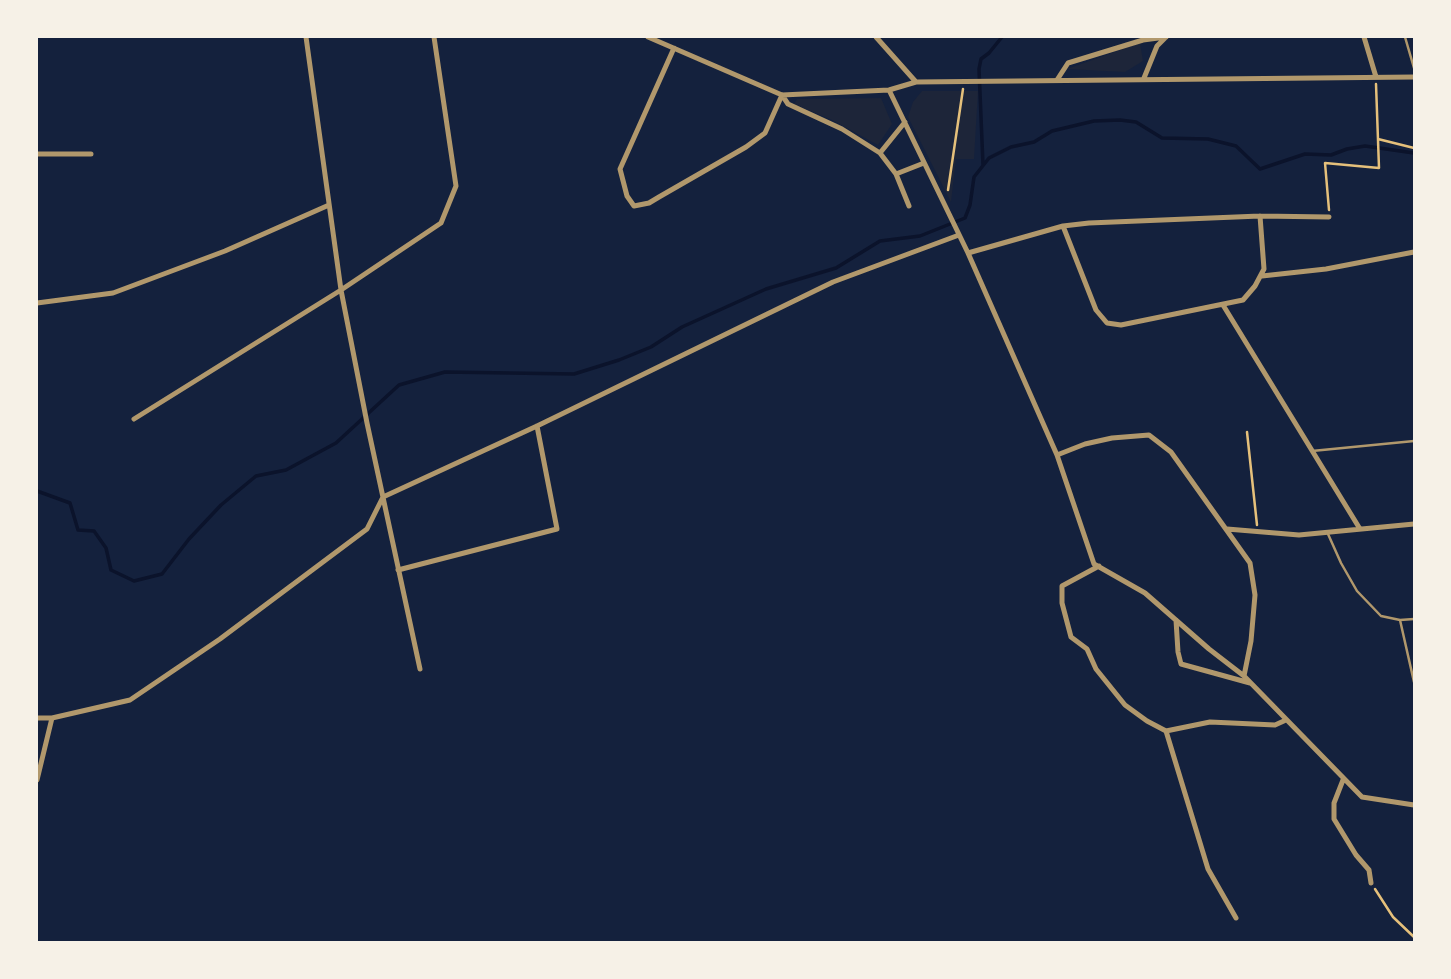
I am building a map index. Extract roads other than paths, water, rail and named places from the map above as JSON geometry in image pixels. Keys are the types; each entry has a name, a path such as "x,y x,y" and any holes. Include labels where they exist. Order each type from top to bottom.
{"street":[{"path":"306,37 341,290 363,406 420,669"},
{"path":"134,419 341,290 441,223 456,186 434,37"},
{"path":"648,37 782,94 890,90 916,82 1414,77"},
{"path":"876,37 916,82"},
{"path":"1057,80 1068,63 1143,40 1166,37"},
{"path":"1144,78 1157,46 1166,37"},
{"path":"1364,37 1376,77"},
{"path":"674,48 620,169 627,195 635,206 649,203 746,147 765,133 782,94"},
{"path":"890,90 968,253 1057,455 1094,564 1137,587 1244,676 1362,797 1414,805"},
{"path":"782,94 788,104 842,129 880,153 896,174 909,206"},
{"path":"880,153 905,122"},
{"path":"37,154 91,154"},
{"path":"896,174 924,163"},
{"path":"37,303 113,293 225,251 330,205"},
{"path":"1063,226 1096,310 1107,323 1130,324 1243,300 1262,276 1264,269 1260,216"},
{"path":"968,253 1063,226 1148,219 1329,217"},
{"path":"37,718 52,718 130,700 219,639 367,529 383,497 537,426 833,282 958,232"},
{"path":"1262,276 1326,270 1414,252"},
{"path":"1223,305 1360,529"},
{"path":"398,570 557,530 537,426"},
{"path":"1057,455 1098,441 1149,435 1171,452 1250,563 1255,595 1251,641 1244,676"},
{"path":"1227,529 1299,535 1414,524"},
{"path":"1099,566 1062,586 1062,603 1071,636 1087,649 1096,669 1125,705 1166,731 1210,722 1275,725 1286,720"},
{"path":"1176,620 1181,664 1251,684"},
{"path":"37,780 52,718"},
{"path":"1166,731 1208,869 1236,918"},
{"path":"1343,780 1334,803 1334,819 1356,855 1369,870 1371,883"}],"lane":[{"path":"1405,37 1414,68"},
{"path":"1312,451 1414,441"},
{"path":"1327,532 1357,590 1381,616 1400,620 1414,619"},
{"path":"1400,620 1414,682"}],"waterway":[{"path":"983,165 979,69 981,59 1002,37"},
{"path":"37,491 70,503 78,530 94,531 106,548 111,570 134,581 162,574 189,539 221,505 256,476 286,470 336,443 399,385 445,372 574,374 619,360 651,347 682,327 766,289 836,268 880,241 920,236 965,218 974,177 989,158 1011,147 1034,142 1052,131 1094,121 1136,122 1162,138 1208,139 1236,146 1260,169 1305,154 1331,155 1365,146 1414,153"}]}
